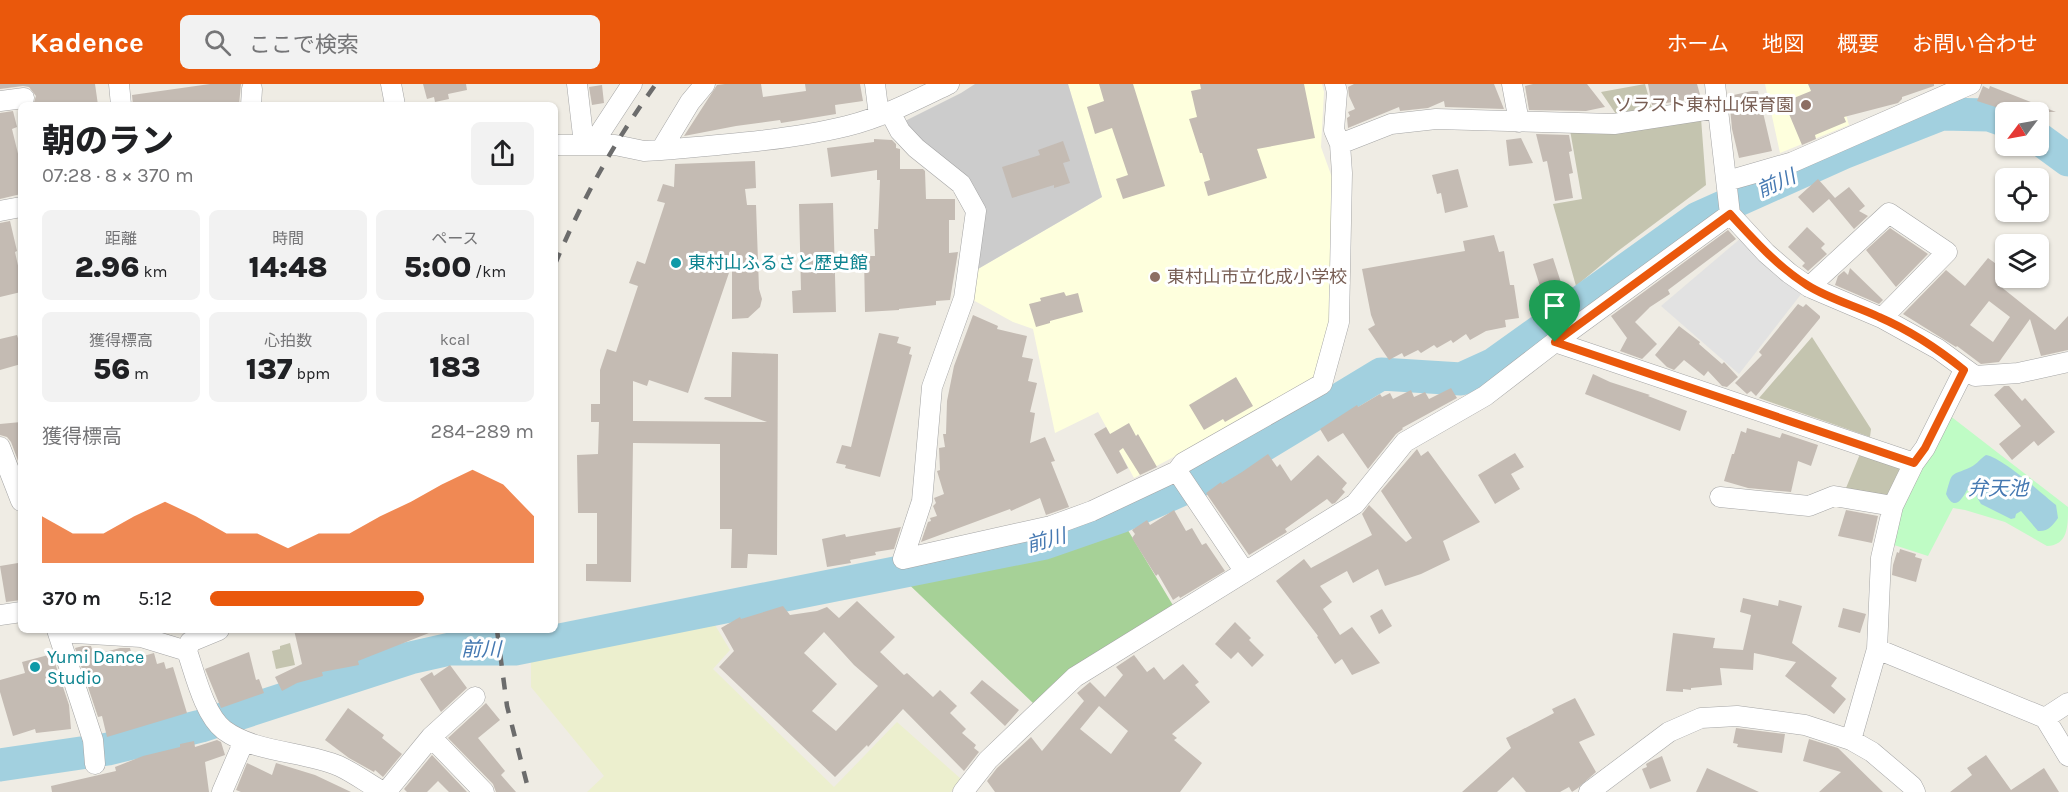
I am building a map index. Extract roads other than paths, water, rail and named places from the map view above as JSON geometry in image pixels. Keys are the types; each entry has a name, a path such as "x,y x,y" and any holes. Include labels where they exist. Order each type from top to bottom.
{"street":[{"path":"119,84 121,102"},
{"path":"391,84 394,102"},
{"path":"577,84 588,145"},
{"path":"588,145 632,84"},
{"path":"661,150 690,102 705,84"},
{"path":"875,84 885,114 916,148 961,184 976,211 964,298 932,387 922,501 903,559 1051,526 1092,511 1177,471 1183,463 1322,384 1339,322 1342,173 1340,144 1335,130 1337,92 1335,84"},
{"path":"558,145 615,145 644,151 802,134 847,126 885,114 949,84"},
{"path":"1512,84 1519,122"},
{"path":"1715,84 1730,211 1766,253 1789,273 1809,287 1882,318 1938,349 1975,376 2018,373 2068,362"},
{"path":"1726,181 1793,162 1971,84"},
{"path":"0,101 23,96"},
{"path":"1340,144 1391,124 1436,119 1614,124 1718,108"},
{"path":"0,211 18,208"},
{"path":"970,790 988,760 1075,677 1355,504 1405,442 1485,396 1730,211"},
{"path":"1809,287 1889,213 1947,252 1882,318"},
{"path":"1555,342 1914,463"},
{"path":"1851,740 1877,649 1881,558 1893,506 1964,370"},
{"path":"0,447 18,493"},
{"path":"1177,471 1245,572"},
{"path":"1720,497 1809,506 1834,496 1893,506"},
{"path":"0,615 18,612"},
{"path":"59,633 93,740 95,764"},
{"path":"86,633 141,637 187,651"},
{"path":"212,633 190,642 187,651 201,692 217,721 244,741 338,766 384,792 431,737 475,698"},
{"path":"1877,649 2045,718 2068,756"},
{"path":"2045,718 2068,703"},
{"path":"1589,792 1669,732 1701,718 1737,716 1805,725 1851,740 1872,752 1912,786 1915,792"},
{"path":"431,737 483,792"},
{"path":"222,792 244,741"}],"water":[{"name":"弁天池","path":"1986,455 2012,469 2056,505 2058,518 2050,527 2038,531 2021,511 2011,519 1981,504 1972,489 1967,490 1955,503 1949,499 1946,494 1953,475 1973,466"}],"waterway":[{"name":"前川","path":"0,765 108,749 201,726 410,658 450,649 515,649 1045,543 1120,517 1181,490 1239,460 1381,374 1461,379 1494,364 1698,218 1843,153 1942,114 1995,117"},
{"name":"前川","path":"2049,146 2068,160"}],"railway":[{"path":"558,257 600,171 656,84"},
{"path":"497,633 507,706 529,792"}],"place":[{"name":"ソラスト東村山保育園","path":"1806,105"},
{"name":"東村山ふるさと歴史館","path":"676,263"},
{"name":"東村山市立化成小学校","path":"1155,277"},
{"name":"Yumi Dance Studio","path":"35,667"}]}
